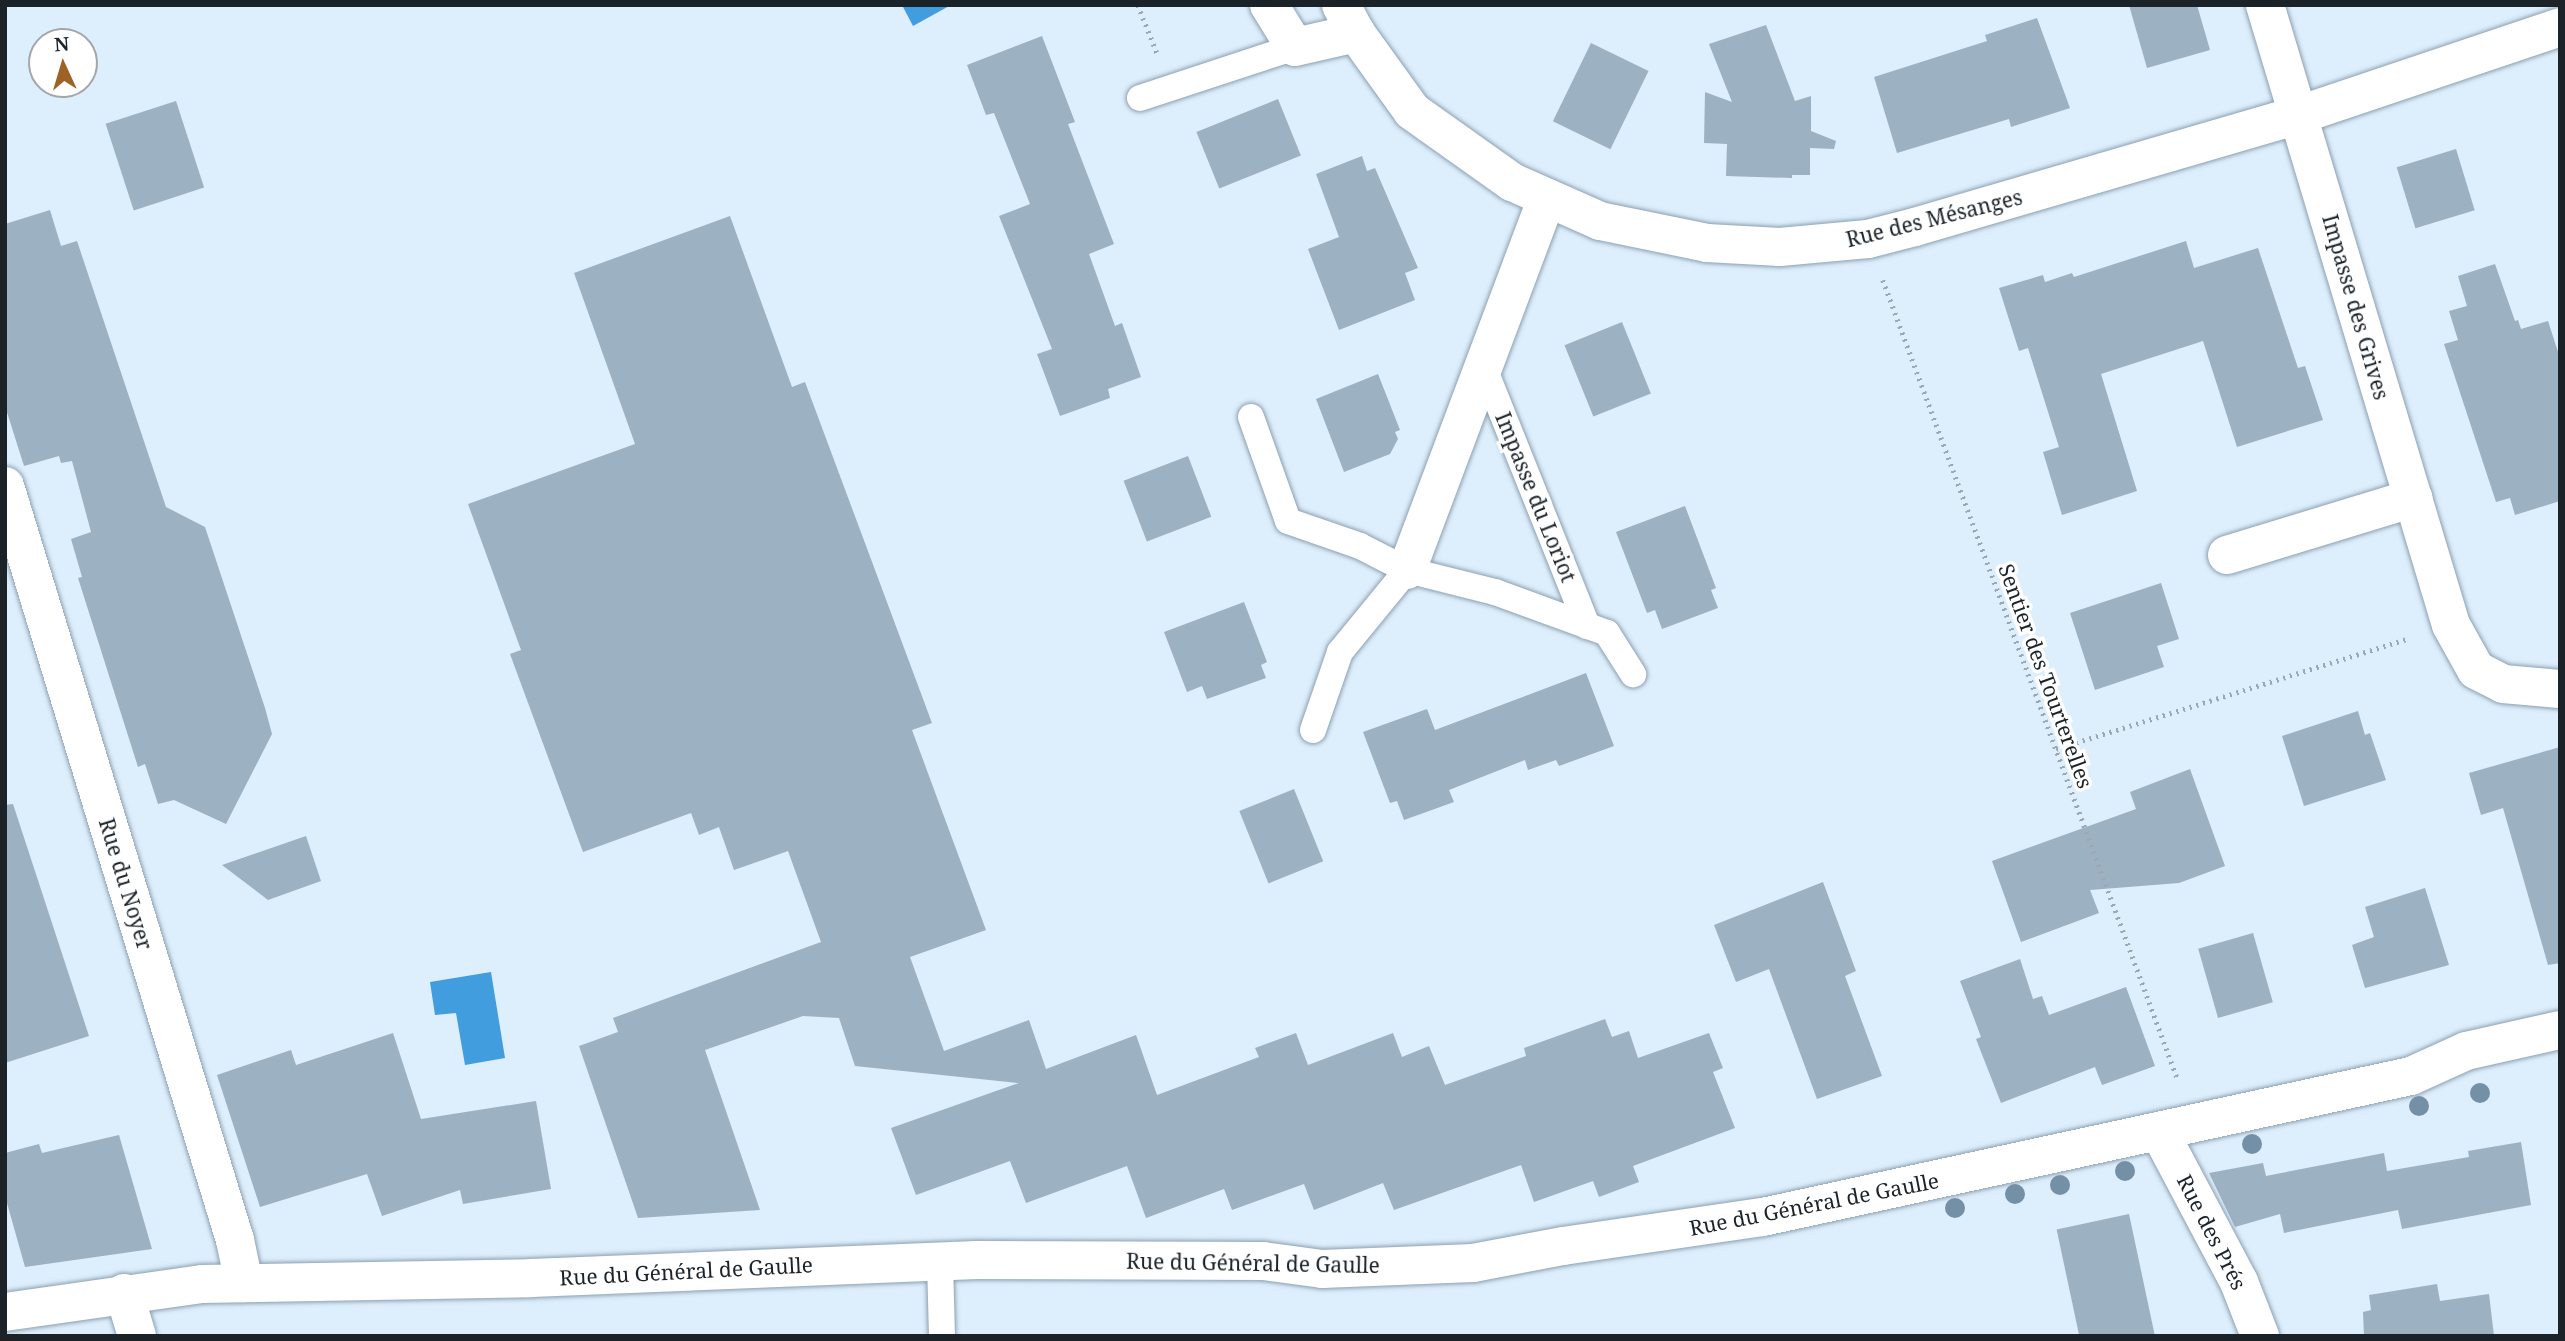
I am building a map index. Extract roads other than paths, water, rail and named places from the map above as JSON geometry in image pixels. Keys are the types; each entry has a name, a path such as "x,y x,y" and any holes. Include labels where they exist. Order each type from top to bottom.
{"street":[{"path":"1269,5 1295,47"},
{"name":"Impasse des Grives","path":"2265,5 2451,625 2476,670 2503,684 2560,689"},
{"name":"Rue des Mésanges","path":"1295,47 1349,19 1412,111 1512,182 1600,220 1707,243 1780,247 1868,239 2299,115 2560,27"},
{"name":"Impasse du Loriot","path":"1407,570 1484,369 1529,239 1547,198"},
{"path":"2227,555 2413,498"},
{"name":"Rue du Noyer","path":"8,504 235,1240 244,1283"},
{"name":"Rue du Général de Gaulle","path":"5,1312 202,1284 493,1279 940,1261 1264,1261 1322,1269 1473,1263 1563,1246 1763,1217 2411,1076 2466,1051 2560,1030"},
{"name":"Rue des Prés","path":"2176,1127 2260,1336"},
{"path":"124,1293 137,1336"}],"lane":[{"path":"1140,98 1295,47"},
{"name":"Impasse du Loriot","path":"1484,369 1587,626"},
{"name":"Impasse du Loriot","path":"1251,417 1289,521 1360,546 1407,570 1495,592 1607,633 1633,674"},
{"name":"Impasse du Loriot","path":"1313,730 1340,652 1407,570"},
{"path":"940,1261 942,1336"}],"water":[{"path":"902,5 951,5 913,26"},
{"path":"491,972 505,1058 465,1065 456,1013 435,1015 430,982"}]}
